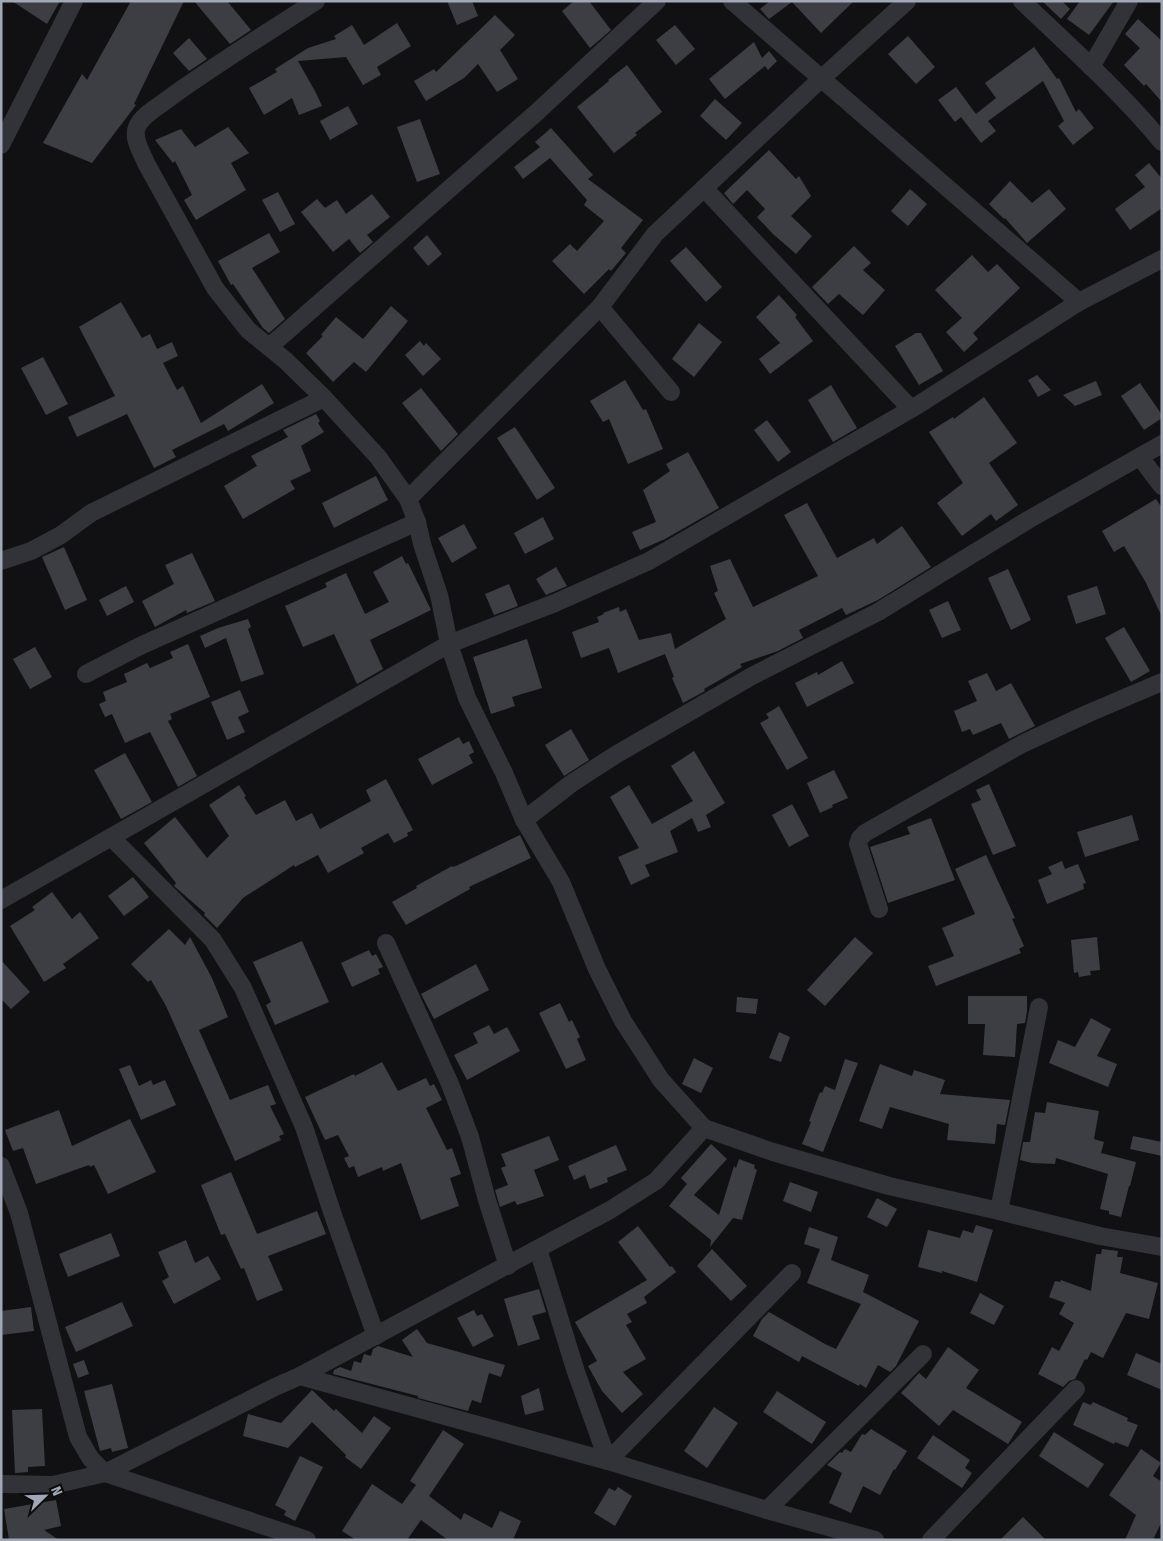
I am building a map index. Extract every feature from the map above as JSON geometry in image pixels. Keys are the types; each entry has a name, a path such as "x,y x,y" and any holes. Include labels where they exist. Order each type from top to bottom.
{"street":[{"path":"1,145 74,1"},
{"path":"316,1 183,88 144,117 136,128 135,134 146,163 215,288 248,330 285,360 324,398 378,458 408,499 439,595 449,644 466,698 504,772 524,820 561,882 597,968 623,1021 661,1080 704,1128 773,1152 889,1186 1100,1236 1162,1247"},
{"path":"269,347 536,113 657,1"},
{"path":"732,1 1079,302"},
{"path":"408,499 600,307 655,234 907,1"},
{"path":"1022,1 1091,67 1162,142"},
{"path":"1091,67 1129,1"},
{"path":"704,188 912,409"},
{"path":"1,900 449,644 555,603 649,561 912,409 1079,302 1162,259"},
{"path":"600,307 671,392"},
{"path":"1,561 31,552 61,535 90,513 324,398"},
{"path":"524,820 572,783 617,754 752,676 878,612 1028,520 1162,444"},
{"path":"1140,457 1162,486"},
{"path":"86,674 140,646 417,522"},
{"path":"879,909 858,844 860,838 865,833 1022,744 1162,682"},
{"path":"111,837 214,940 243,988 304,1128 376,1336"},
{"path":"386,943 450,1084 470,1137 508,1266"},
{"path":"999,1211 1039,1007"},
{"path":"1,1484 52,1485 105,1474 300,1376 610,1210 656,1181 704,1128"},
{"path":"1,1166 19,1214 78,1437 91,1459 105,1474 306,1540"},
{"path":"538,1249 576,1372 608,1461"},
{"path":"608,1461 792,1273"},
{"path":"767,1510 923,1354"},
{"path":"300,1376 608,1461 767,1510 875,1540"},
{"path":"931,1540 1076,1389"}],"building":[{"path":"12,1 60,1 47,24"},
{"path":"131,1 184,1 134,104 136,105 92,163 43,143 82,74 87,80"},
{"path":"194,1 227,1 251,30 230,44"},
{"path":"447,1 472,1 478,16 457,25"},
{"path":"574,1 589,1 611,30 590,48 562,11"},
{"path":"770,1 854,1 821,33 792,2 769,19 760,9"},
{"path":"1042,1 1062,1 1070,9 1061,19"},
{"path":"1080,1 1114,1 1089,35 1067,19"},
{"path":"495,15 515,35 500,50 518,79 497,92 478,64 464,78 426,101 414,81 434,69 436,72"},
{"path":"1138,19 1162,41 1162,102 1146,84 1144,86 1124,65 1140,48 1125,34"},
{"path":"397,23 411,46 377,67 381,75 363,85 346,57 298,61 322,106 299,115 292,98 264,115 249,88 277,72 275,69 308,48 336,39 334,36 352,25 364,45"},
{"path":"675,25 695,49 676,65 656,40"},
{"path":"908,36 935,67 916,84 888,54"},
{"path":"189,38 207,59 189,71 173,53"},
{"path":"754,42 762,58 769,51 777,61 768,70 765,66 725,99 709,79"},
{"path":"1034,47 1057,79 1059,78 1076,112 1079,109 1094,128 1073,145 1058,126 1064,121 1043,81 988,121 996,131 981,143 961,117 955,122 938,100 956,87 976,114 996,98 985,83"},
{"path":"627,65 662,112 635,133 637,135 614,153 577,107"},
{"path":"715,99 742,123 726,140 700,116"},
{"path":"348,106 358,124 330,140 320,121"},
{"path":"420,119 440,174 417,182 397,127"},
{"path":"228,127 249,153 231,163 246,190 196,220 184,200 192,195 175,161 173,163 155,140 181,129 195,147"},
{"path":"551,128 593,175 588,179 643,220 621,248 626,253 611,271 609,269 584,294 552,261 570,244 577,251 604,221 584,205 587,200 550,158 523,179 514,167 540,147 535,142"},
{"path":"769,150 796,179 799,176 811,196 791,216 812,236 796,254 757,217 765,209 747,190 733,204 724,193"},
{"path":"1149,163 1162,179 1162,208 1130,230 1115,209 1145,187 1135,175"},
{"path":"1010,181 1032,203 1049,189 1066,209 1027,243 1005,218 989,204"},
{"path":"910,189 927,204 908,226 891,211"},
{"path":"278,192 295,224 280,232 262,200"},
{"path":"372,194 390,217 367,235 373,242 360,253 349,239 333,252 301,212 317,199 325,208 337,200 346,214"},
{"path":"269,233 280,252 252,268 285,319 269,333 263,328 233,284 231,285 218,261"},
{"path":"427,235 442,254 428,266 413,248"},
{"path":"854,246 871,263 863,270 885,290 863,315 839,294 828,304 812,287"},
{"path":"686,247 722,287 706,302 670,261"},
{"path":"972,255 988,272 997,264 1020,288 973,333 978,339 964,352 946,332 962,318 935,290"},
{"path":"779,295 797,315 795,317 813,341 770,374 759,359 780,343 756,317"},
{"path":"121,302 142,338 150,334 157,349 172,342 178,356 163,363 177,390 183,386 201,423 262,384 274,403 228,431 224,424 172,450 176,457 154,468 127,414 77,437 68,417 115,396 79,327"},
{"path":"391,306 408,321 366,372 354,362 333,382 306,353 323,336 321,335 336,317 363,339"},
{"path":"699,323 722,342 694,377 672,359"},
{"path":"916,333 921,333 943,371 919,385 895,346"},
{"path":"420,341 424,346 426,343 441,359 423,376 405,355"},
{"path":"43,357 68,404 46,415 21,368"},
{"path":"1037,375 1051,390 1038,397 1028,380"},
{"path":"625,380 643,410 646,409 663,449 628,464 609,419 603,422 590,401"},
{"path":"1096,381 1102,395 1075,406 1063,395"},
{"path":"1140,383 1162,415 1162,418 1144,430 1121,396"},
{"path":"831,385 857,428 833,442 808,400"},
{"path":"421,388 458,434 441,451 402,403"},
{"path":"984,397 1017,443 989,463 1018,505 996,521 991,514 962,536 937,503 963,483 929,432 953,417 954,419"},
{"path":"316,414 320,421 318,423 324,432 301,446 311,471 290,481 295,489 243,519 224,486 257,466 251,456 288,437 283,430"},
{"path":"767,420 791,452 778,462 754,430"},
{"path":"515,427 555,488 537,500 497,438"},
{"path":"688,452 719,508 665,539 640,550 632,532 656,522 643,490 670,471 666,464"},
{"path":"376,476 388,500 334,528 322,503"},
{"path":"1156,499 1162,508 1162,617 1145,581 1124,546 1114,552 1102,531"},
{"path":"807,503 837,558 874,538 877,544 902,526 931,567 878,600 846,615 842,608 799,630 803,638 778,651 740,664 742,667 683,703 672,678 674,677 665,654 618,673 609,648 581,658 572,632 599,622 597,617 619,607 620,612 626,609 639,640 671,633 675,649 726,619 714,593 718,591 710,566 730,559 753,607 818,576 784,515"},
{"path":"543,517 554,539 525,554 514,533"},
{"path":"464,524 477,548 452,563 438,538"},
{"path":"64,547 87,600 65,610 42,557"},
{"path":"192,553 215,601 187,613 186,610 155,627 142,601 174,584 165,565"},
{"path":"402,556 406,564 408,563 431,610 370,640 383,669 357,684 334,634 303,647 285,606 327,587 325,583 346,573 365,614 389,602 373,572"},
{"path":"556,567 567,586 546,595 536,579"},
{"path":"1008,569 1031,620 1011,630 988,578"},
{"path":"509,584 518,606 494,615 485,594"},
{"path":"126,586 134,602 107,616 99,600"},
{"path":"1097,586 1106,614 1076,624 1067,596"},
{"path":"948,601 961,630 942,638 929,610"},
{"path":"248,619 251,627 248,629 264,674 241,682 226,638 205,648 200,636 218,628"},
{"path":"1124,627 1150,671 1131,682 1105,638"},
{"path":"527,639 542,688 512,697 515,706 491,714 473,657"},
{"path":"188,644 210,697 170,714 172,719 168,721 197,776 178,787 150,732 125,743 112,714 105,717 99,704 106,701 103,692 127,682 124,674 147,663 150,668 173,658 170,652"},
{"path":"35,647 52,677 30,689 13,659"},
{"path":"842,661 854,683 807,707 795,683 817,672 818,675"},
{"path":"987,673 996,691 1011,683 1035,726 1009,739 1001,723 973,735 970,729 962,732 954,711 977,701 968,681"},
{"path":"240,690 249,712 238,717 245,732 227,740 211,702"},
{"path":"779,706 808,758 787,770 760,723 769,718 766,714"},
{"path":"571,729 589,760 564,776 545,745"},
{"path":"459,737 463,744 469,741 474,752 469,755 473,763 432,785 418,759"},
{"path":"694,751 725,803 706,815 711,827 698,832 692,818 670,831 678,852 645,865 650,876 631,885 618,857 639,848 610,797 629,785 652,824 693,801 671,766"},
{"path":"125,753 152,802 121,819 94,770"},
{"path":"834,770 848,798 820,813 807,783"},
{"path":"386,779 413,830 407,833 408,836 394,843 388,833 361,848 364,853 328,873 318,855 295,867 294,865 243,898 217,928 204,915 205,913 174,886 176,883 144,843 175,817 207,858 229,836 209,805 239,785 246,796 244,797 256,815 285,800 296,821 312,813 320,829 371,801 366,790"},
{"path":"989,784 1016,846 993,855 971,804 981,800 976,790"},
{"path":"792,804 809,836 789,847 772,815"},
{"path":"1132,815 1139,840 1085,857 1077,832"},
{"path":"931,818 955,880 888,903 870,847 910,834 907,827"},
{"path":"520,835 531,858 469,887 470,889 406,925 392,902 452,866 456,866"},
{"path":"986,855 1015,918 1012,919 1024,946 1019,949 1021,953 936,986 928,966 954,956 942,928 975,914 955,869"},
{"path":"1062,861 1065,869 1078,864 1086,883 1083,884 1084,889 1047,904 1038,880 1052,874 1048,867"},
{"path":"133,877 149,897 124,916 108,896"},
{"path":"52,892 72,919 80,912 99,938 63,964 66,968 44,982 10,926 35,910 32,907"},
{"path":"169,929 185,945 190,937 212,978 228,1017 199,1030 230,1100 268,1085 276,1104 270,1106 284,1134 279,1136 281,1140 235,1161 166,1006 151,980 148,982 131,964"},
{"path":"855,937 873,953 825,1006 807,990"},
{"path":"1097,937 1100,970 1090,971 1091,975 1079,977 1078,972 1074,973 1071,940"},
{"path":"302,941 329,1002 275,1025 266,1005 271,1002 253,962"},
{"path":"369,950 372,956 376,954 383,967 378,969 380,974 352,987 341,963"},
{"path":"1,960 30,992 11,1009 1,999"},
{"path":"476,964 489,990 434,1019 421,994"},
{"path":"968,996 1027,996 1025,1023 1017,1024 1015,1057 983,1055 985,1024 968,1024"},
{"path":"737,997 758,999 756,1014 736,1012"},
{"path":"560,1003 569,1022 572,1020 580,1037 577,1039 586,1060 566,1069 539,1013"},
{"path":"1091,1018 1111,1029 1097,1056 1117,1064 1108,1087 1049,1063 1058,1040 1075,1047"},
{"path":"489,1025 494,1034 507,1027 520,1051 467,1080 454,1055 478,1043 473,1033"},
{"path":"779,1032 790,1037 781,1062 769,1058"},
{"path":"694,1058 713,1068 701,1093 682,1084"},
{"path":"845,1059 858,1063 823,1152 802,1144 820,1092 822,1093 825,1086 835,1090"},
{"path":"382,1062 398,1091 426,1078 430,1086 434,1084 442,1100 426,1108 447,1150 452,1148 461,1174 450,1178 459,1206 421,1220 401,1163 383,1171 382,1167 358,1177 354,1166 349,1168 344,1158 349,1156 338,1135 325,1140 305,1097 354,1074 355,1076"},
{"path":"880,1064 912,1076 914,1070 945,1080 940,1094 1010,1100 1005,1125 997,1124 995,1144 947,1140 949,1124 890,1107 882,1129 859,1121"},
{"path":"130,1065 139,1086 151,1080 153,1085 165,1080 176,1105 141,1120 119,1069"},
{"path":"1047,1102 1099,1111 1094,1139 1104,1142 1101,1153 1136,1162 1121,1217 1100,1209 1108,1174 1056,1158 1055,1164 1032,1163 1020,1160 1023,1142 1030,1142 1035,1112 1045,1113"},
{"path":"59,1110 72,1146 130,1119 156,1172 108,1194 94,1165 90,1167 89,1165 36,1184 23,1148 13,1151 5,1130"},
{"path":"549,1136 559,1160 534,1170 544,1196 517,1205 515,1201 500,1207 495,1190 508,1185 501,1168 506,1166 501,1154"},
{"path":"1133,1136 1162,1142 1162,1156 1130,1149"},
{"path":"711,1144 727,1159 694,1195 719,1215 734,1166 736,1168 739,1159 755,1165 754,1168 757,1170 742,1220 733,1218 710,1247 711,1240 669,1206 687,1184 681,1178"},
{"path":"616,1145 627,1170 607,1178 608,1182 590,1189 585,1175 574,1180 568,1166"},
{"path":"231,1172 257,1234 317,1211 326,1234 268,1256 283,1290 257,1301 244,1268 241,1269 225,1234 221,1235 201,1185"},
{"path":"790,1182 818,1192 811,1212 783,1201"},
{"path":"877,1198 897,1209 887,1227 867,1217"},
{"path":"976,1225 993,1230 977,1282 942,1271 942,1273 918,1267 928,1230 960,1238 963,1230 973,1233"},
{"path":"638,1226 676,1272 644,1297 647,1303 627,1314 632,1322 626,1325 646,1359 623,1372 643,1394 622,1413 602,1391 588,1366 597,1361 575,1322 647,1280 618,1242"},
{"path":"809,1227 838,1237 831,1260 869,1275 863,1292 919,1321 896,1366 890,1372 878,1365 866,1388 802,1356 799,1362 753,1336 762,1319 769,1312 836,1349 861,1304 807,1283 820,1249 804,1244"},
{"path":"111,1233 120,1256 68,1277 59,1254"},
{"path":"186,1240 195,1263 208,1256 221,1279 174,1304 162,1281 169,1277 158,1252"},
{"path":"712,1249 747,1286 731,1301 697,1266"},
{"path":"1102,1249 1118,1251 1117,1257 1123,1257 1120,1273 1158,1283 1149,1319 1126,1313 1103,1358 1091,1352 1087,1360 1085,1359 1075,1379 1069,1381 1063,1387 1038,1374 1052,1347 1059,1351 1074,1323 1059,1314 1065,1303 1049,1297 1055,1281 1060,1282 1061,1280 1091,1291 1096,1254 1101,1254"},
{"path":"539,1289 546,1312 532,1316 540,1339 518,1346 504,1299"},
{"path":"980,1293 1004,1306 994,1325 970,1313"},
{"path":"122,1302 133,1326 76,1352 65,1327"},
{"path":"31,1307 34,1331 1,1335 1,1311"},
{"path":"474,1310 477,1316 482,1314 494,1336 473,1347 457,1318"},
{"path":"417,1329 427,1343 505,1365 501,1377 489,1373 481,1403 472,1400 468,1411 333,1374 334,1370 340,1367 351,1371 354,1361 361,1363 364,1354 371,1356 373,1349 378,1346 413,1357 402,1340"},
{"path":"948,1347 979,1370 966,1388 1022,1422 1008,1444 953,1410 939,1426 901,1393 919,1373 926,1379"},
{"path":"1136,1353 1162,1364 1162,1390 1127,1375"},
{"path":"84,1360 89,1374 78,1378 73,1364"},
{"path":"112,1384 128,1448 112,1452 111,1448 100,1451 84,1391"},
{"path":"539,1388 544,1410 525,1415 521,1396"},
{"path":"312,1390 334,1411 336,1409 362,1433 374,1416 391,1428 361,1469 345,1457 346,1455 312,1422 288,1448 243,1436 248,1414 281,1423"},
{"path":"777,1391 826,1422 812,1444 763,1412"},
{"path":"1083,1402 1091,1405 1093,1402 1128,1418 1127,1421 1138,1425 1128,1447 1115,1442 1114,1444 1073,1425"},
{"path":"714,1407 738,1423 707,1468 684,1451"},
{"path":"42,1409 45,1466 28,1467 28,1472 15,1473 12,1410"},
{"path":"871,1429 907,1451 894,1469 880,1495 863,1486 851,1513 829,1503 842,1473 827,1465 845,1449 851,1452 862,1434 865,1435"},
{"path":"443,1430 464,1444 429,1496 461,1520 464,1513 492,1528 500,1511 521,1521 513,1540 448,1540 421,1520 407,1540 356,1540 342,1531 372,1484 402,1504 416,1485 410,1481"},
{"path":"1054,1432 1104,1464 1088,1488 1039,1456"},
{"path":"933,1435 970,1460 965,1468 972,1473 962,1488 917,1458"},
{"path":"1141,1449 1161,1463 1153,1476 1162,1482 1162,1521 1153,1540 1125,1540 1136,1515 1109,1495"},
{"path":"300,1456 323,1467 295,1521 284,1515 286,1511 275,1505"},
{"path":"618,1487 632,1496 615,1526 594,1513 609,1488 615,1491"},
{"path":"56,1500 61,1526 44,1530 59,1540 9,1540 4,1509"},
{"path":"1023,1517 1046,1540 1000,1540"}]}
